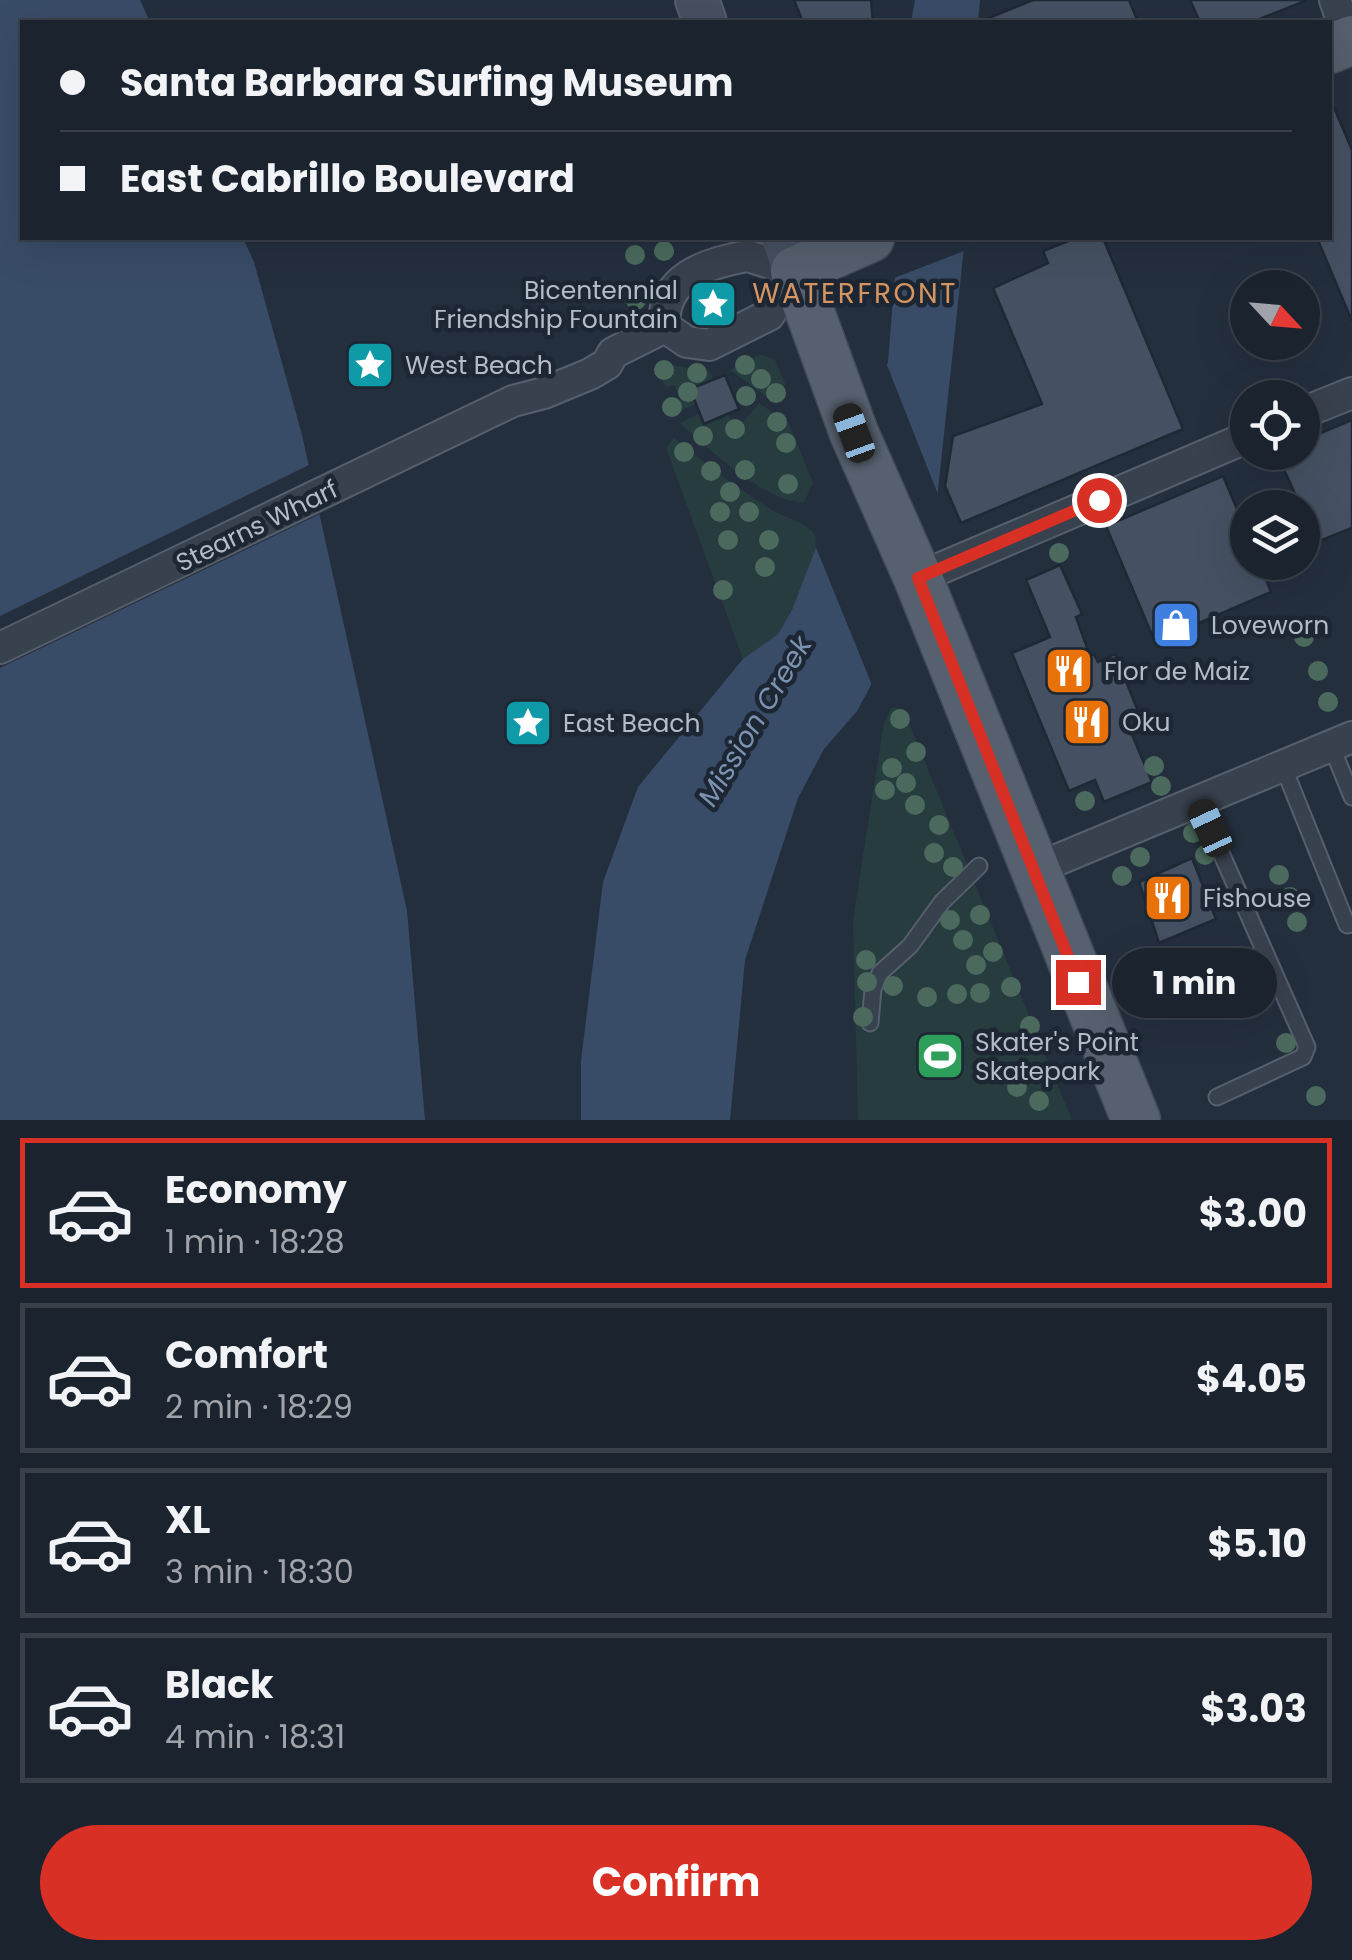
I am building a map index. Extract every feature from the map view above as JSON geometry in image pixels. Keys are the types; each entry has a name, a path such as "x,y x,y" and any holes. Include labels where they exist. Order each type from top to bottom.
{"main road":[{"path":"860,240 789,254 854,433 916,576 1136,1120"}],"street":[{"path":"789,254 769,315 708,345 687,342 665,327 667,298 684,277 727,260 789,254"},
{"name":"Stearns Wharf","path":"0,648 512,401 590,374 607,364 613,353 665,327"},
{"path":"1320,406 1352,393"},
{"path":"916,576 1230,445"},
{"path":"1032,870 1342,741"}],"lane":[{"path":"1342,741 1352,798"},
{"path":"1283,766 1347,926 1352,924"},
{"path":"1198,801 1308,1047 1303,1058 1217,1096"},
{"path":"870,1023 873,990 880,973 910,946 942,902 978,866"}],"green space":[{"path":"760,354 775,360 785,383 783,399 774,402 730,370"},
{"path":"658,363 710,371 713,379 691,389 696,404 671,414 669,406 680,399 675,385 666,387 655,367"},
{"path":"759,403 789,424 813,483 804,502 790,501 757,485 680,423 700,413 705,423 729,414 732,424 742,423"},
{"path":"674,438 744,492 815,534 817,554 792,610 778,634 743,659 666,448"},
{"path":"892,707 904,711 1072,1120 858,1120 853,920 884,722"}],"water":[{"path":"0,0 140,0 149,20 20,20 20,240 244,240 254,262 302,435 407,911 425,1120 0,1120"},
{"path":"915,0 980,0 978,20 911,20"},
{"name":"Mission Creek","path":"898,240 965,240 937,499 870,687 857,711 824,749 798,798 745,960 730,1120 581,1120 581,1061 603,882 638,787 743,659 778,634 792,610 888,362"}],"pier":[{"path":"893,240 970,240 969,249 889,280"},
{"path":"883,355 941,502 874,690 815,545"},
{"path":"313,463 324,512 0,668 0,616"}],"building":[{"path":"794,0 871,0 873,20 802,20"},
{"path":"1033,0 1129,0 1137,20 984,20"},
{"path":"1190,0 1305,0 1257,20 1199,20"},
{"path":"1332,103 1352,150 1352,321 1318,240 1332,240"},
{"path":"1071,240 1104,240 1183,429 961,523 945,486 953,436 1042,404 993,288 1048,263 1043,251"},
{"path":"725,375 739,409 704,424 690,389"},
{"path":"1352,420 1352,528 1320,541 1320,490 1293,490 1284,470 1320,470 1320,433"},
{"path":"1223,476 1230,493 1230,580 1266,580 1271,592 1155,642 1106,526"},
{"path":"1060,565 1082,614 1076,617 1090,656 1094,654 1098,662 1115,654 1138,711 1125,718 1152,782 1104,802 1095,780 1069,791 1012,653 1050,637 1026,580"},
{"path":"1192,858 1216,919 1159,943 1139,882"}],"place":[{"name":"Bicentennial Friendship Fountain","path":"713,304"},
{"name":"West Beach","path":"370,365"},
{"name":"Loveworn","path":"1176,625"},
{"name":"Flor de Maiz","path":"1069,671"},
{"name":"Oku","path":"1087,722"},
{"name":"East Beach","path":"528,723"},
{"name":"Fishouse","path":"1168,898"},
{"name":"Skater's Point Skatepark","path":"940,1056"}],"district":[{"name":"WATERFRONT","path":"855,293"}],"route":[{"path":"1078,982 918,578 1099,500"}]}
